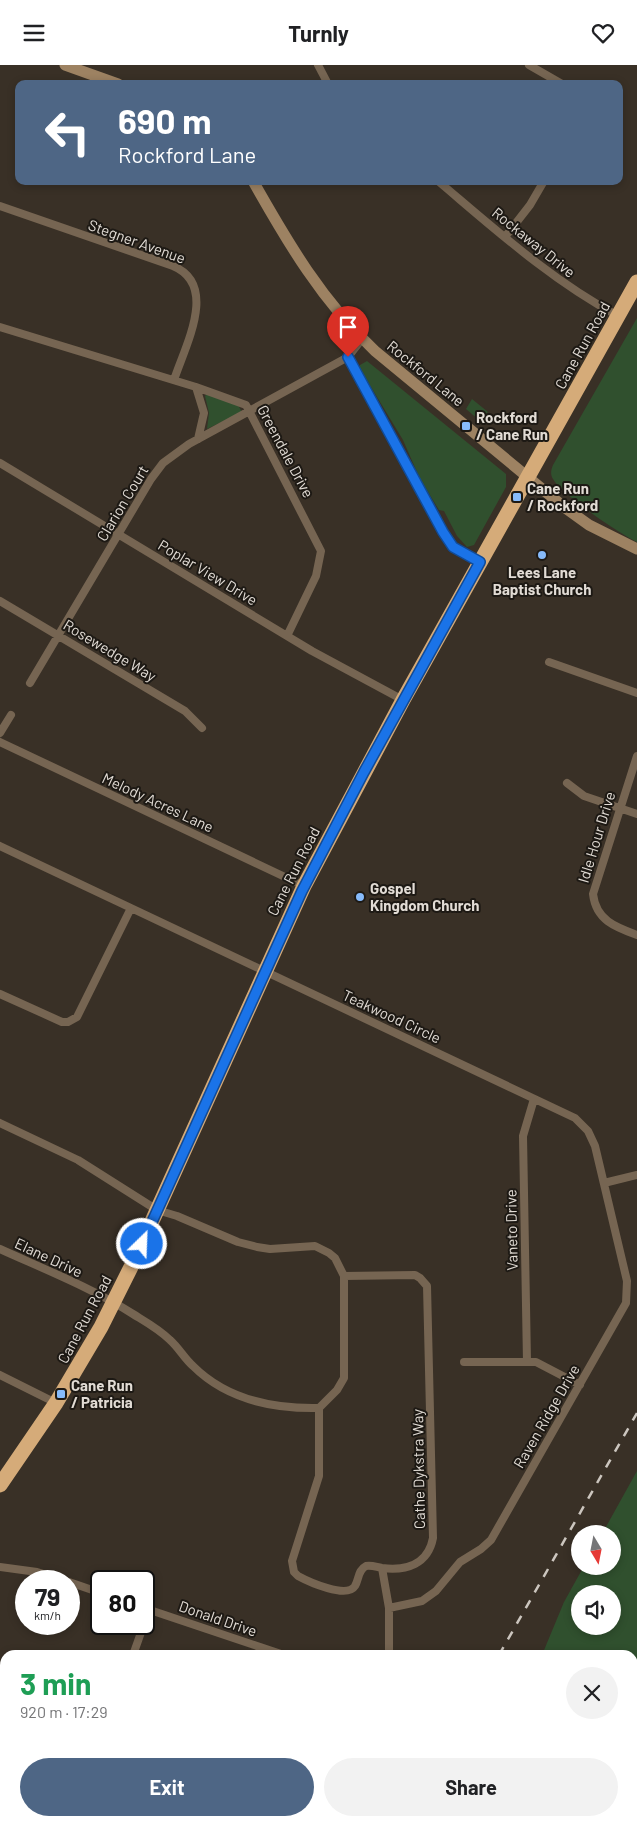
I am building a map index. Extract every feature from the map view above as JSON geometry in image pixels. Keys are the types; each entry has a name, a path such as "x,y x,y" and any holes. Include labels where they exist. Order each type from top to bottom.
{"highway":[{"name":"Cane Run Road","path":"0,1485 56,1403 113,1303 304,886 403,700 637,282"}],"main road":[{"path":"65,65 78,67 109,80"},
{"name":"Rockford Lane","path":"255,185 310,279 337,313 362,339 528,477 589,525 637,549"}],"street":[{"path":"318,65 326,80"},
{"path":"529,65 555,80"},
{"name":"Rockaway Drive","path":"443,185 566,286 618,316"},
{"path":"505,237 530,205 542,185"},
{"name":"Stegner Avenue","path":"0,207 173,266 187,273 196,289 196,308 174,380"},
{"name":"Greendale Drive","path":"0,327 242,402 321,551 316,576 287,636"},
{"name":"Clarion Court","path":"30,683 157,471 169,457 198,439 249,413 348,357 362,339"},
{"path":"348,357 443,532 453,547 480,562"},
{"path":"196,387 204,413 198,439"},
{"name":"Poplar View Drive","path":"0,463 287,636 403,700"},
{"name":"Rosewedge Way","path":"0,601 186,711 202,728"},
{"path":"549,662 637,693"},
{"path":"0,733 11,715"},
{"name":"Melody Acres Lane","path":"0,742 304,886"},
{"name":"Idle Hour Drive","path":"637,756 594,885 594,900 600,915 608,923 637,935"},
{"path":"567,783 584,795 637,814"},
{"name":"Teakwood Circle","path":"0,846 575,1118 584,1126 595,1146 604,1183"},
{"path":"0,994 62,1022 71,1021 77,1017 131,908"},
{"name":"Vaneto Drive","path":"527,1362 523,1136 534,1099"},
{"path":"0,1123 78,1160 157,1209 238,1242 275,1249 306,1245 322,1248 335,1259 344,1276 344,1378 337,1390 319,1408 277,1406 256,1402 235,1394 214,1382 192,1366 171,1340 155,1327 113,1303"},
{"path":"604,1183 637,1175"},
{"name":"Raven Ridge Drive","path":"389,1608 422,1601 436,1591 460,1562 481,1549 491,1540 624,1308 628,1295 627,1281 604,1183"},
{"name":"Elane Drive","path":"0,1249 113,1303"},
{"name":"Cathe Dykstra Way","path":"319,1408 319,1476 292,1561 294,1571 302,1578 342,1592 355,1587 363,1567 370,1565 382,1568 402,1568 415,1565 429,1553 433,1538 428,1292 424,1281 415,1275 344,1276"},
{"path":"464,1363 527,1362 546,1366 580,1385"},
{"path":"0,1375 56,1403"},
{"path":"0,1567 22,1570"},
{"path":"382,1568 389,1608 389,1650"},
{"name":"Donald Drive","path":"155,1612 269,1650"},
{"path":"134,1650 139,1635"}],"green space":[{"path":"637,318 637,542 605,523 579,504 558,486 551,472 553,465"},
{"path":"367,361 506,474 506,487 474,545 467,547 457,536 444,511 439,510 420,479 403,440 360,369 360,365"},
{"path":"207,394 238,405 242,412 207,429 209,413 205,396"},
{"path":"472,399 488,412 479,420 466,409"},
{"path":"637,1471 637,1650 544,1650 571,1589 571,1635 621,1635 621,1585 573,1585 579,1575 621,1575 621,1525 607,1525"}],"railway":[{"path":"502,1650 637,1413"}],"place":[{"name":"Rockford / Cane Run","path":"466,426"},
{"name":"Cane Run / Rockford","path":"517,497"},
{"name":"Lees Lane Baptist Church","path":"542,555"},
{"name":"Gospel Kingdom Church","path":"360,897"},
{"name":"Cane Run / Patricia","path":"61,1394"}],"route":[{"path":"142,1244 302,891 364,772 480,562 453,547 443,532 348,357"}]}
